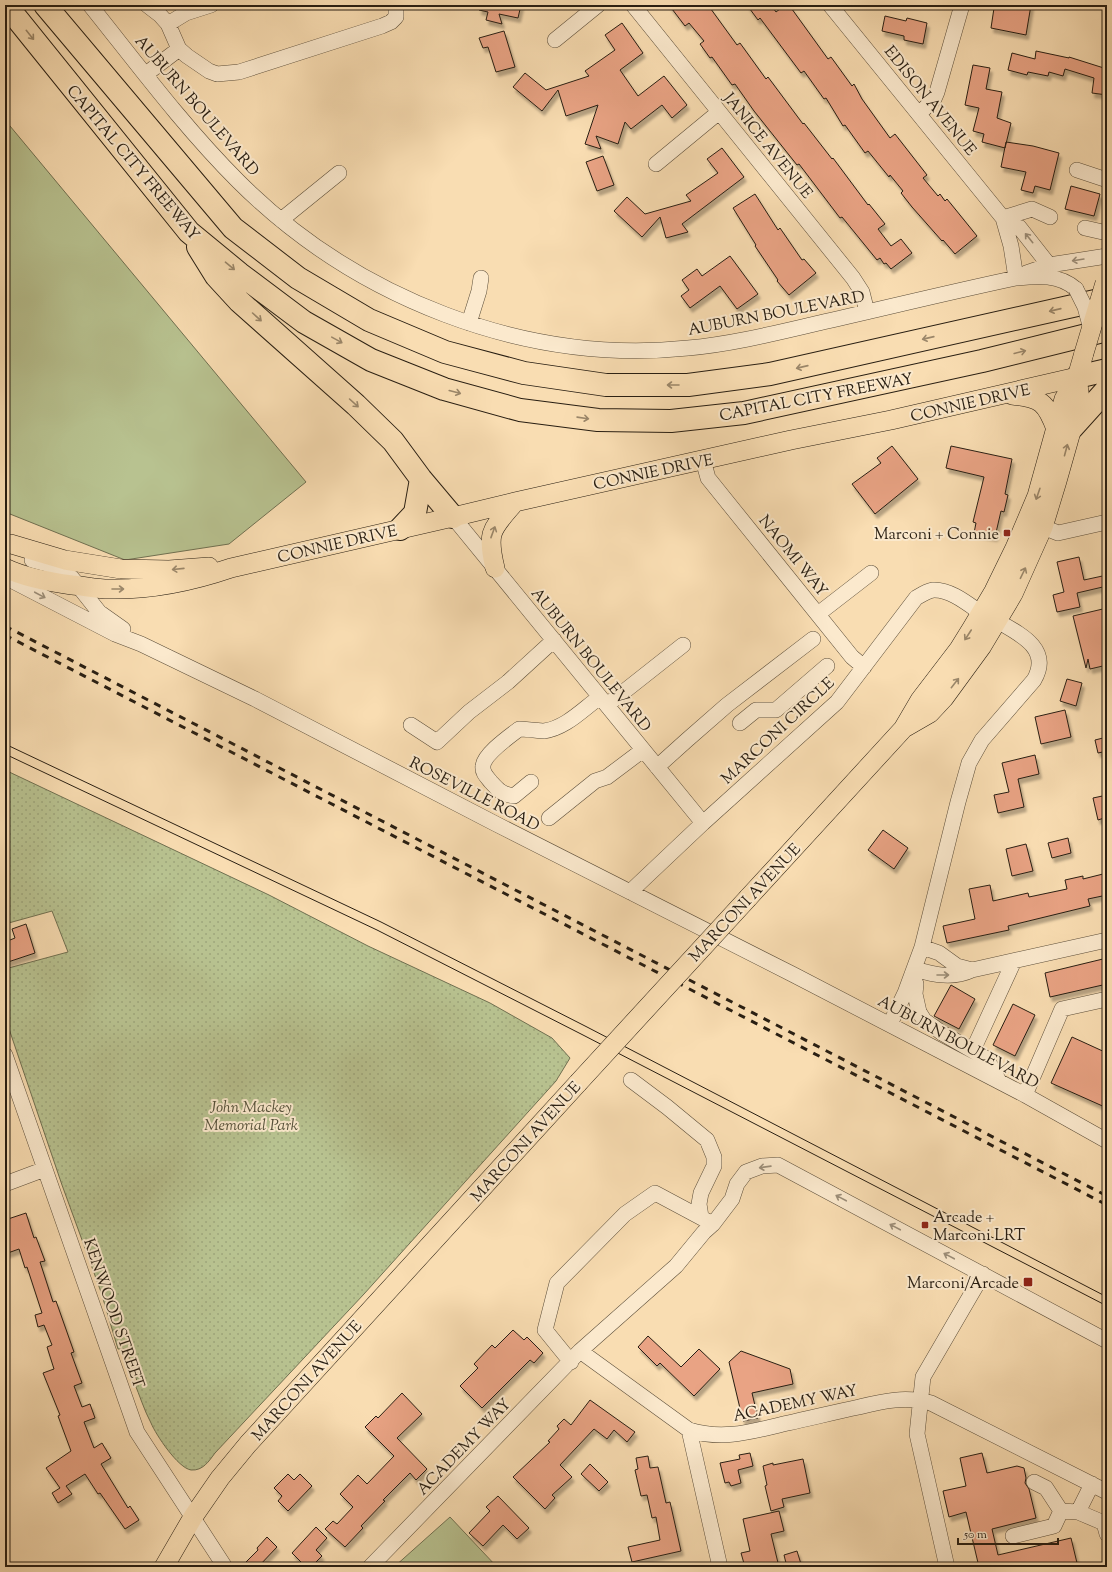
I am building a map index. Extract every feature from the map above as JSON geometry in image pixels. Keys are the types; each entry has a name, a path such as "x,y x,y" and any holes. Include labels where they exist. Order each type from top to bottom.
{"highway":[{"name":"CAPITAL CITY FREEWAY","path":"6,5 190,232 240,274 304,322 372,360 444,390 520,410 598,420 671,421 744,413 982,361 1099,330"},
{"name":"CAPITAL CITY FREEWAY","path":"45,5 233,228 298,278 369,320 445,352 524,374 599,384 688,385 770,374 1106,286"},
{"path":"190,232 216,276 239,301 356,405 393,441 421,479 454,517"},
{"path":"1077,377 1107,370"},
{"path":"1064,429 1107,389"},
{"path":"400,529 415,513 421,479"}],"main road":[{"name":"MARCONI AVENUE","path":"164,1567 193,1517 220,1478 248,1444 903,729 930,713 940,703 973,660 989,616 994,591 1028,520 1043,478 1064,429 1080,400 1077,377 1084,353 1099,330 1106,286"},
{"name":"CONNIE DRIVE","path":"5,568 39,580 107,589 139,589 173,584 200,579 231,568 515,502 1077,377"},
{"path":"1003,394 1027,396 1041,402 1064,429"},
{"name":"MARCONI AVENUE","path":"989,616 1027,566 1043,527 1064,429"},
{"path":"496,568 491,550 491,532 499,520 515,502"},
{"name":"CONNIE DRIVE","path":"5,544 11,544 65,560 121,569 169,570 198,567 231,568"}],"street":[{"name":"AUBURN BOULEVARD","path":"90,5 216,159 260,202 281,220 324,252 370,281 420,305 469,323 503,333 548,343 605,349 655,350 689,348 745,339 1016,278 1049,265 1107,256"},
{"path":"147,5 160,15 168,24 179,49 187,56 217,74 239,72 382,26 391,22 396,17 395,5"},
{"path":"168,24 186,14 211,5"},
{"path":"555,40 598,5"},
{"name":"JANICE AVENUE","path":"633,5 853,278 862,292 867,312"},
{"name":"EDISON AVENUE","path":"830,5 1003,218 1019,227 1049,265"},
{"path":"919,114 934,100 962,5"},
{"path":"146,74 179,49"},
{"path":"656,164 719,112"},
{"path":"1077,170 1107,180"},
{"path":"281,220 339,173"},
{"path":"1003,218 1032,209 1050,217"},
{"name":"EDISON AVENUE","path":"1003,218 1011,246 1016,278"},
{"path":"1085,228 1107,233"},
{"path":"469,323 479,291 480,278"},
{"name":"AUBURN BOULEVARD","path":"1016,278 1056,278 1070,284 1076,289 1099,330"},
{"name":"NAOMI WAY","path":"704,460 708,478 852,657 864,667"},
{"name":"AUBURN BOULEVARD","path":"454,517 703,824"},
{"path":"1043,527 1058,533 1107,522"},
{"name":"ROSEVILLE ROAD","path":"5,551 47,564 62,571 72,578 99,612 126,630 141,644"},
{"path":"818,614 871,573"},
{"name":"ROSEVILLE ROAD","path":"5,577 115,634 141,644 255,699 496,824 794,975"},
{"name":"MARCONI CIRCLE","path":"630,892 837,702 916,598 932,590 941,591 989,616"},
{"path":"890,1024 913,972 922,947 969,763 982,740 1034,680 1040,665 1039,658 1032,644 989,616"},
{"path":"657,767 727,705 813,639"},
{"path":"410,725 437,742 469,712 508,682 554,640"},
{"path":"531,782 514,796 504,794 484,773 484,762 492,752 519,729 538,729 541,731 563,725 603,701 683,645"},
{"path":"740,723 756,710 776,710 827,666"},
{"path":"743,693 756,710"},
{"path":"549,818 595,781 607,777 643,750"},
{"path":"913,972 936,975 963,974 972,970 1107,940"},
{"path":"922,947 939,953 957,966 972,970"},
{"path":"973,1050 1014,961"},
{"path":"913,972 916,984 915,994 921,1016 924,1020 942,1033 987,1058 998,1081"},
{"name":"AUBURN BOULEVARD","path":"794,975 998,1081 1107,1141"},
{"path":"1024,1095 1062,1009 1107,999"},
{"name":"KENWOOD STREET","path":"5,1055 137,1432 225,1567"},
{"path":"631,1080 707,1140 714,1157 714,1166 701,1193 700,1204 708,1221"},
{"path":"708,1221 655,1193 625,1214 557,1283 545,1330 575,1357 676,1266 704,1232 708,1221 732,1199 737,1184 746,1172 762,1166 778,1165 1107,1341"},
{"path":"5,1184 45,1169"},
{"path":"947,1567 917,1434 923,1377 983,1274"},
{"name":"ACADEMY WAY","path":"370,1567 575,1357 689,1430 702,1434 737,1435 878,1402 903,1399 931,1402 1107,1492"},
{"path":"689,1430 720,1567"},
{"path":"1034,1482 1046,1488 1061,1511"},
{"path":"1078,1512 1092,1484"},
{"path":"1061,1511 1078,1512 1104,1523 1107,1534"},
{"path":"1013,1536 1054,1526 1061,1511"}],"green space":[{"path":"5,120 306,482 229,544 125,560 5,512"},
{"name":"John Mackey Memorial Park","path":"5,770 269,895 368,946 490,1003 552,1038 570,1058 556,1081 364,1294 208,1462 199,1469 191,1470 180,1464 162,1443 144,1408 134,1382 137,1381 126,1349 118,1349 101,1292 62,1185 5,1017 5,969 68,952 52,911 5,924"},
{"path":"450,1517 497,1567 394,1567"}],"building":[{"path":"480,5 521,5 518,18 499,14 502,24 486,20 488,12 479,10"},
{"path":"669,5 708,5 737,45 740,43 766,79 768,77 803,124 804,123 832,159 833,158 868,205 869,204 885,224 878,229 891,246 901,239 912,253 891,269 886,263 884,264 880,258 877,260 842,217 840,218 799,164 797,165 754,111 735,84 732,85 712,57 710,58 700,44 704,41 689,23 685,26"},
{"path":"747,5 771,5 776,12 785,5 789,5 828,59 831,57 852,86 854,84 862,99 890,138 895,134 927,175 923,178 938,196 940,194 945,201 947,199 977,236 955,254 943,240 942,241 912,207 901,193 903,191 890,175 889,177 868,151 865,153 845,125 843,126 826,98 824,99 804,71 801,73 760,18 758,20"},
{"path":"1004,5 1031,5 1026,35 991,28 994,8 1003,9"},
{"path":"885,16 906,21 907,18 927,23 923,44 904,40 904,36 882,31"},
{"path":"622,23 643,53 620,70 638,96 664,76 687,105 672,118 662,105 631,129 625,122 618,144 596,136 601,149 585,144 598,105 566,116 558,90 542,111 513,87 525,73 546,90 589,76 585,71 615,50 605,35"},
{"path":"504,31 515,67 496,72 488,47 483,48 479,38"},
{"path":"1036,51 1069,57 1107,69 1107,95 1092,93 1094,78 1065,69 1063,76 1049,72 1048,76 1028,72 1027,75 1008,70 1012,53 1035,59"},
{"path":"973,65 990,68 986,89 1002,92 997,118 1011,123 1005,148 982,142 984,134 973,131 979,108 965,105"},
{"path":"1006,142 1033,146 1059,153 1050,190 1035,186 1033,193 1021,190 1026,172 1001,167"},
{"path":"722,148 744,177 682,224 688,232 666,238 660,217 642,237 614,211 627,197 645,214 691,201 686,195 718,173 707,159"},
{"path":"603,156 614,185 597,191 586,162"},
{"path":"1071,186 1100,194 1094,216 1065,209"},
{"path":"755,194 778,230 780,228 802,260 804,259 816,273 789,295 777,281 778,280 755,246 756,245 733,208"},
{"path":"730,256 758,294 737,309 720,286 690,308 681,296 689,290 682,280 697,269 702,276"},
{"path":"892,446 918,479 875,514 852,484 881,463 877,458"},
{"path":"951,446 1012,459 1005,494 1008,495 1004,512 1001,511 995,537 974,533 976,523 973,522 984,477 946,468"},
{"path":"1079,557 1084,580 1107,575 1107,586 1077,593 1080,607 1057,612 1053,595 1064,592 1057,562"},
{"path":"1107,608 1107,665 1090,669 1088,659 1086,668 1073,616"},
{"path":"1067,679 1082,683 1076,706 1060,701"},
{"path":"1065,710 1071,737 1041,744 1035,717"},
{"path":"1107,737 1107,751 1098,753 1095,740"},
{"path":"1035,755 1039,774 1018,779 1024,807 998,813 994,795 1009,792 1002,763"},
{"path":"1107,795 1107,817 1098,820 1093,798"},
{"path":"883,830 908,848 894,869 868,850"},
{"path":"1068,838 1071,853 1052,858 1048,843"},
{"path":"1026,844 1033,871 1012,876 1006,849"},
{"path":"1107,873 1107,895 1088,899 1090,906 1008,926 1009,930 947,943 943,926 975,919 969,889 990,885 993,901 1028,893 1029,897 1067,889 1065,880 1083,876 1083,879"},
{"path":"26,924 35,953 5,963 5,942 15,938 12,929"},
{"path":"1107,958 1107,984 1050,997 1045,973"},
{"path":"951,985 975,999 959,1029 934,1016"},
{"path":"1013,1004 1035,1015 1015,1056 993,1045"},
{"path":"1072,1037 1107,1053 1107,1108 1051,1083"},
{"path":"26,1213 34,1238 36,1237 45,1261 40,1262 53,1302 56,1301 74,1352 71,1353 82,1383 74,1386 82,1407 90,1404 95,1418 84,1422 94,1448 102,1443 111,1458 101,1464 128,1508 130,1506 139,1520 125,1529 100,1493 98,1494 85,1474 66,1486 72,1494 58,1503 52,1493 60,1488 46,1468 71,1451 58,1416 60,1415 43,1373 54,1369 47,1347 52,1345 44,1325 38,1327 35,1315 42,1313 27,1267 25,1268 19,1249 5,1254 5,1220"},
{"path":"513,1330 524,1340 527,1337 543,1353 534,1363 530,1360 482,1408 460,1386 478,1368 474,1364 492,1345 495,1348"},
{"path":"648,1336 681,1367 699,1349 720,1369 694,1396 660,1363 657,1366 638,1347"},
{"path":"741,1351 790,1369 793,1384 752,1393 758,1418 743,1421 729,1362"},
{"path":"402,1393 422,1414 397,1438 427,1469 416,1480 410,1473 383,1500 385,1501 361,1526 363,1528 345,1547 325,1529 333,1521 337,1524 353,1507 340,1494 358,1475 367,1484 394,1456 365,1427 376,1416 378,1418"},
{"path":"590,1400 635,1432 627,1442 614,1430 607,1439 594,1429 560,1465 572,1477 552,1495 555,1498 545,1509 513,1477 550,1442 548,1441 559,1429 557,1426 564,1419 571,1425"},
{"path":"750,1453 753,1466 738,1470 741,1483 731,1486 729,1482 725,1483 720,1463 740,1459 739,1455"},
{"path":"982,1453 987,1473 1017,1466 1024,1468 1026,1478 1025,1483 1029,1489 1036,1518 992,1529 998,1555 1071,1538 1077,1563 1059,1567 979,1567 966,1512 949,1517 943,1491 966,1486 960,1458"},
{"path":"648,1456 650,1468 658,1467 666,1503 670,1502 681,1551 632,1562 628,1547 660,1540 656,1517 652,1518 647,1495 641,1496 635,1470 638,1469 636,1458"},
{"path":"803,1459 810,1493 782,1499 784,1507 771,1511 765,1486 767,1485 763,1466 773,1463 773,1465"},
{"path":"590,1464 608,1482 599,1491 581,1474"},
{"path":"288,1474 294,1480 300,1474 312,1486 288,1511 278,1501 282,1496 274,1488"},
{"path":"498,1496 529,1528 517,1539 503,1525 483,1546 469,1533 490,1511 486,1507"},
{"path":"779,1511 784,1531 771,1534 779,1567 745,1567 741,1553 750,1551 743,1519"},
{"path":"316,1527 327,1538 316,1550 322,1556 311,1567 306,1567 292,1553"},
{"path":"267,1537 277,1547 258,1567 252,1567 246,1562 258,1550 257,1548"},
{"path":"797,1551 801,1564 787,1567 784,1555"}],"tram line":[{"path":"5,744 381,922 587,1027 1107,1297"},
{"path":"5,754 377,930 1107,1306"}],"railway":[{"path":"5,626 1107,1196"},
{"path":"5,635 1107,1205"}],"place":[{"name":"Marconi + Connie","path":"1007,533"},
{"name":"Arcade + Marconi LRT","path":"925,1225"},
{"name":"Marconi/Arcade","path":"1028,1282"}]}
